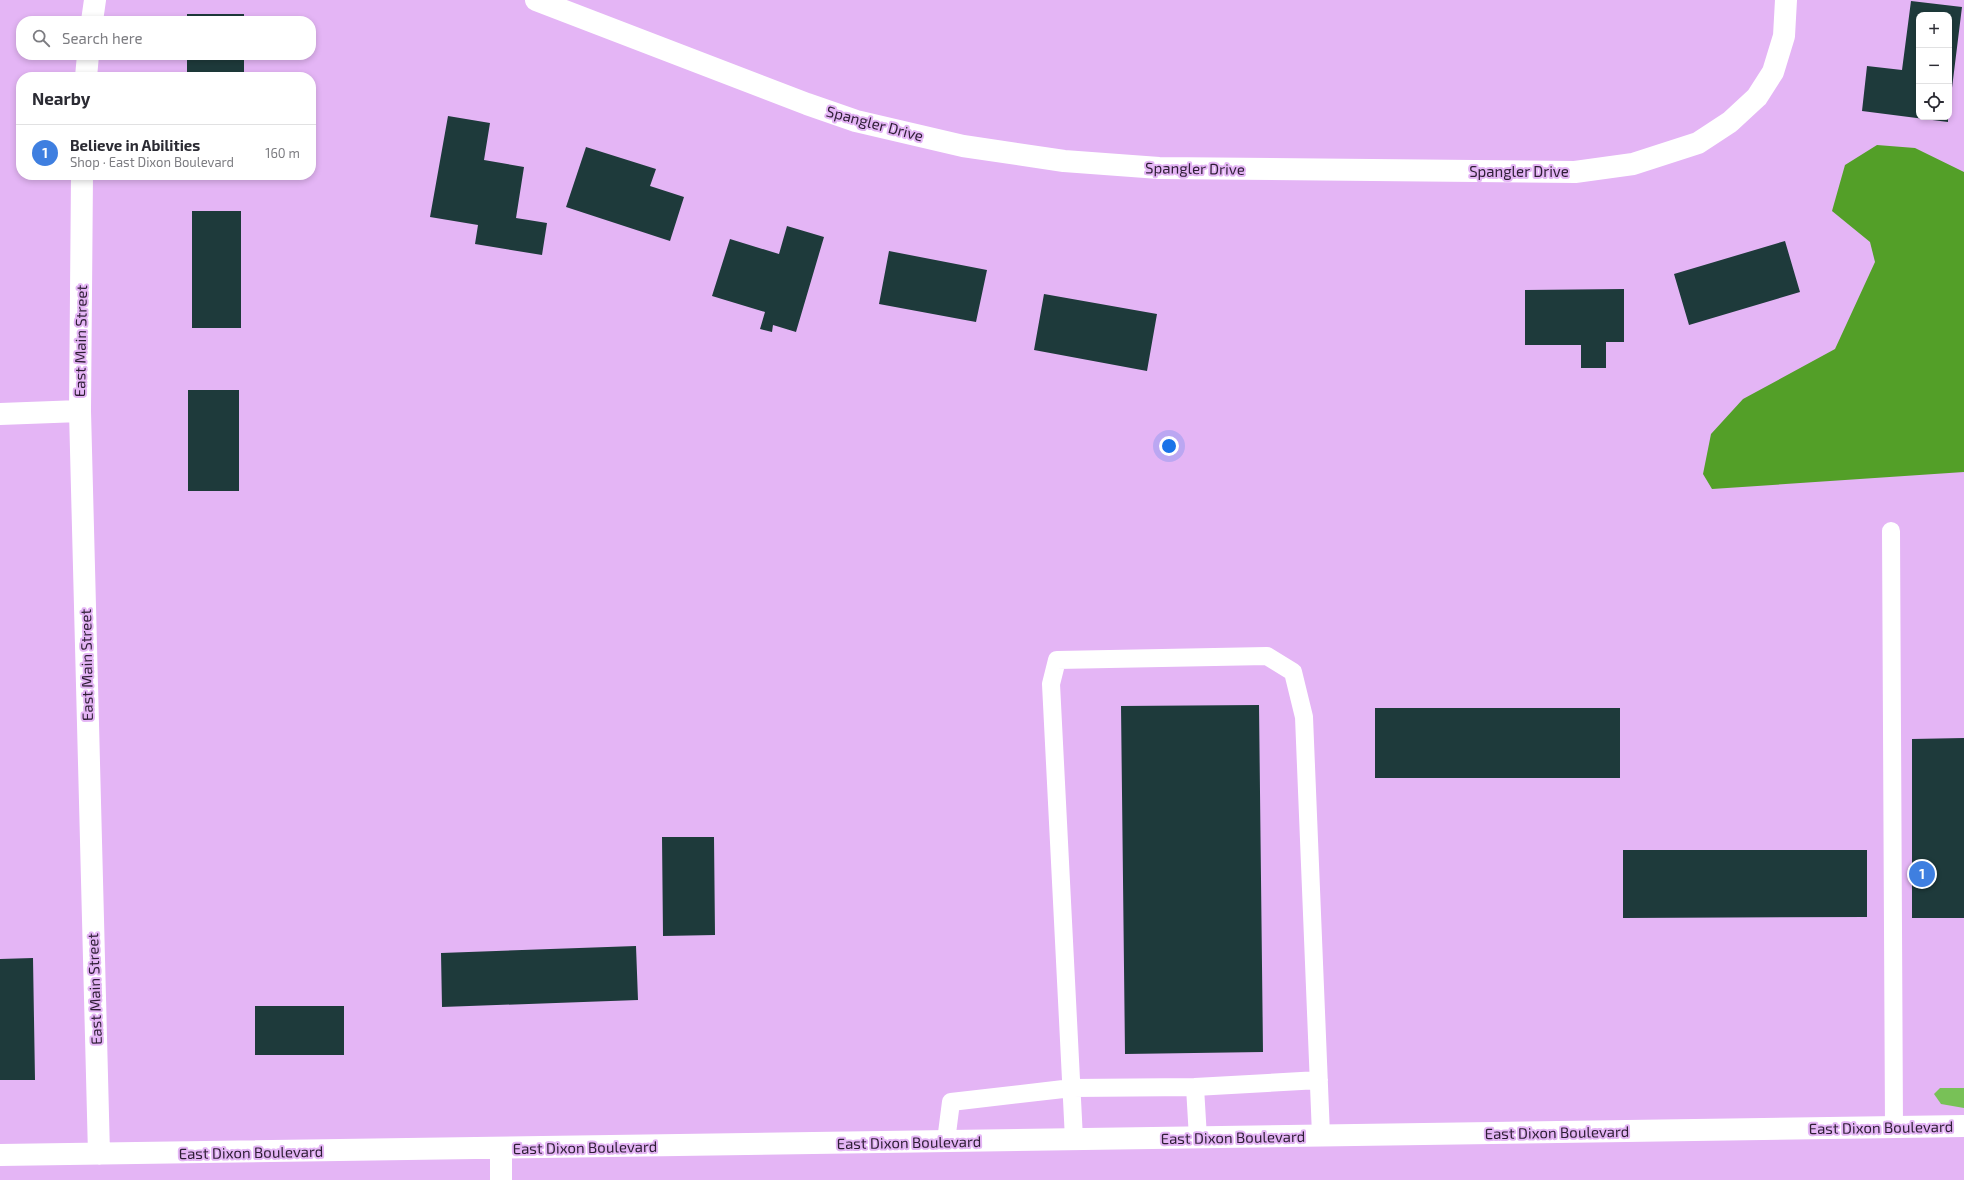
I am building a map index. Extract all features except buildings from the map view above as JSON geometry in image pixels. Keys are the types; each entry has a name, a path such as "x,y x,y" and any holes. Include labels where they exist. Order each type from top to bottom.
{"street":[{"path":"92,16 94,0"},
{"name":"Spangler Drive","path":"536,0 807,104 856,120 964,146 1064,161 1159,168 1567,172 1633,164 1698,143 1730,122 1757,97 1773,72 1784,36 1786,0"},
{"path":"86,72 88,60"},
{"name":"East Main Street","path":"82,180 80,412 98,1154"},
{"path":"0,414 80,412"},
{"name":"East Dixon Boulevard","path":"0,1155 1964,1126"},
{"name":"East Dixon Boulevard","path":"501,1148 501,1180"}],"lane":[{"path":"1892,531 1892,938 1895,1037 1894,1127"},
{"path":"1074,1140 1051,684 1057,660 1267,656 1292,672 1304,716 1321,1135"},
{"path":"946,1141 951,1102 1072,1088 1195,1087 1319,1080"},
{"path":"1195,1087 1198,1138"}],"green space":[{"path":"1877,145 1915,148 1964,172 1964,472 1712,489 1703,474 1711,434 1743,399 1835,349 1875,262 1870,242 1832,211 1845,165"},
{"path":"1940,1088 1964,1088 1964,1108 1941,1104 1934,1094"}],"place":[{"name":"Believe in Abilities","path":"1922,874"}]}
